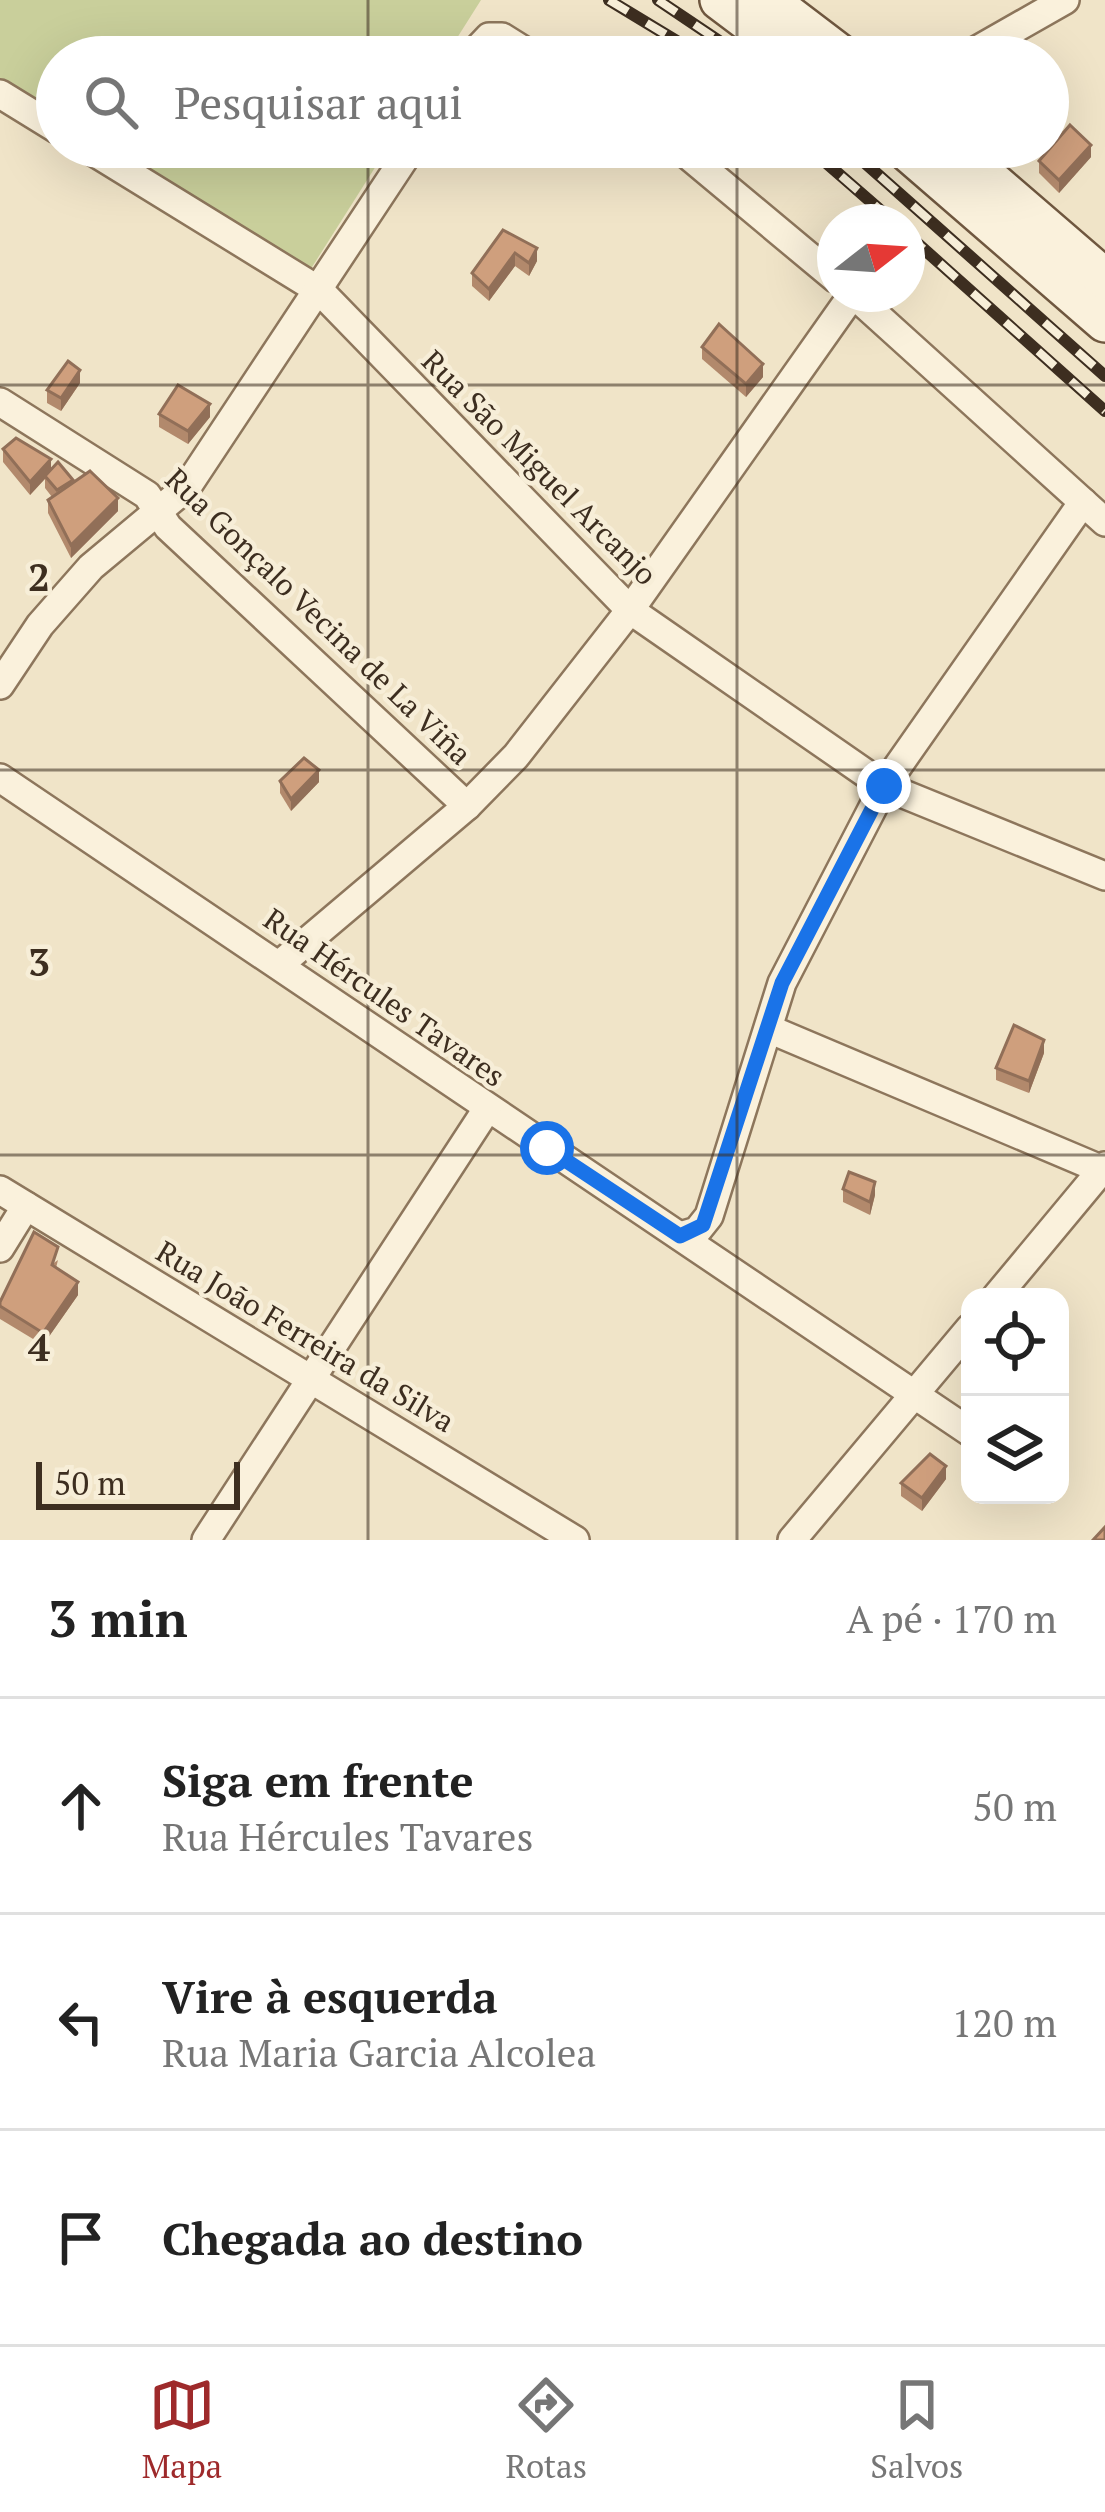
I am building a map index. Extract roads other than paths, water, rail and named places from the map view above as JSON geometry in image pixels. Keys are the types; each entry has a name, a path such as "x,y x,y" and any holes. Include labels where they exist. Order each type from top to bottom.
{"main road":[{"path":"720,0 768,36"},
{"path":"768,0 816,36"},
{"path":"927,168 1105,322"},
{"path":"976,168 1105,279"}],"street":[{"path":"1002,36 1066,0"},
{"path":"0,94 36,116"},
{"name":"Rua São Miguel Arcanjo","path":"120,168 320,291 630,610 884,786 1105,876"},
{"path":"0,686 40,626 92,567 187,487 399,168"},
{"path":"703,168 817,263"},
{"path":"279,965 466,806 516,756 630,610 841,312"},
{"path":"874,312 1105,522"},
{"name":"Rua Gonçalo Vecina de La Viña","path":"0,402 148,495 168,527 466,806"},
{"path":"680,1236 697,1231 709,1216 782,983 884,786 1083,502"},
{"name":"Rua Hércules Tavares","path":"0,778 961,1426"},
{"path":"769,1029 1104,1169 1004,1288"},
{"path":"206,1540 487,1109"},
{"name":"Rua João Ferreira da Silva","path":"0,1190 575,1540"},
{"path":"0,1248 26,1206"},
{"path":"792,1540 961,1339"}],"railway":[{"path":"609,0 668,36"},
{"path":"658,0 712,36"},
{"path":"832,168 873,204"},
{"path":"871,168 1105,376"},
{"path":"925,250 1105,411"}]}
